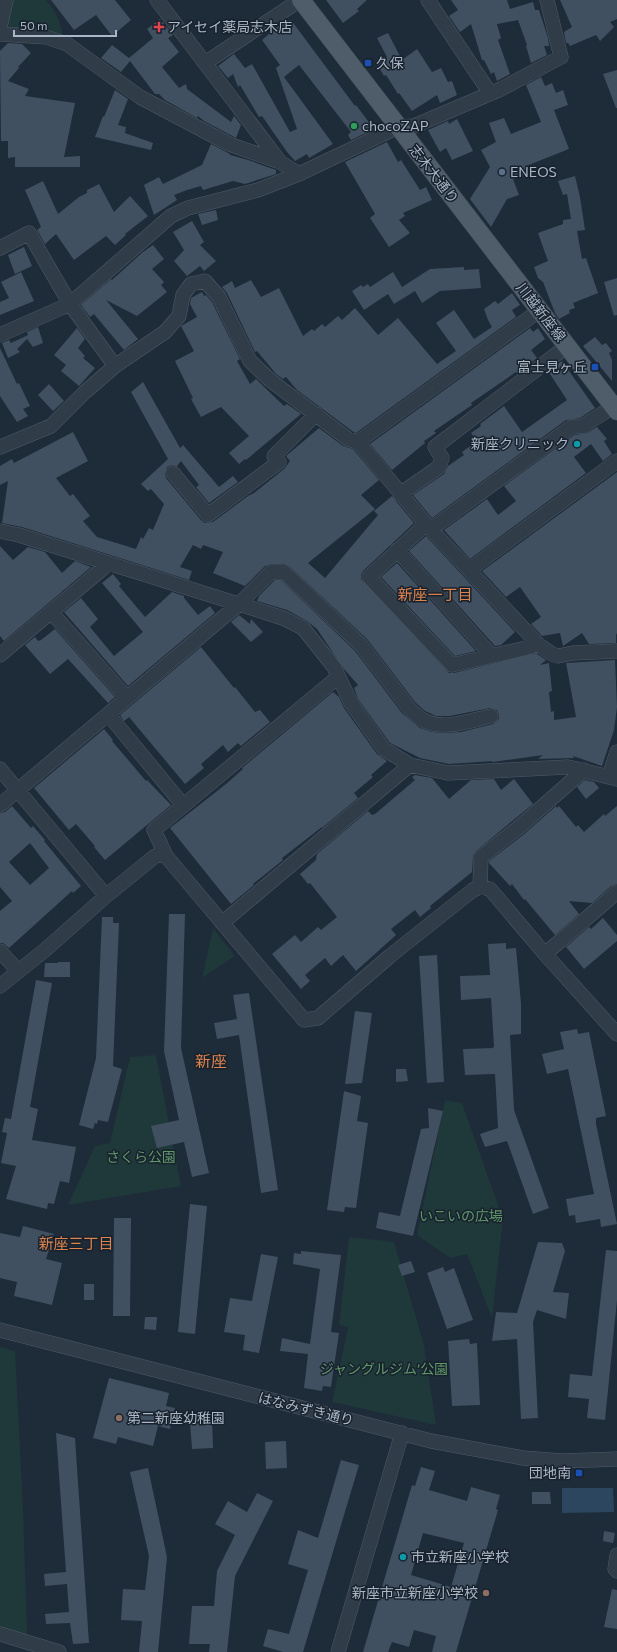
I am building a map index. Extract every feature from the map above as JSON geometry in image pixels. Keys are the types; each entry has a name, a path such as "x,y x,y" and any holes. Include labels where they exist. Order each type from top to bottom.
{"main road":[{"name":"志木大通り","path":"300,0 495,252"},
{"name":"川越新座線","path":"495,252 615,408"}],"street":[{"path":"0,27 6,0"},
{"path":"157,0 280,162"},
{"path":"205,63 300,0"},
{"path":"428,0 490,93"},
{"path":"0,335 70,304 171,216 188,208 258,190 299,174 398,127 414,126 490,93 561,57 547,0"},
{"path":"0,34 46,38 68,44 140,97 229,144 280,162 299,174"},
{"path":"0,248 28,233 70,304 115,366"},
{"path":"0,447 51,426 85,392 115,366 165,332 179,316 183,295 191,284 205,281 219,297 250,360 270,380 348,438 358,442 428,526 538,644 552,654 558,656 573,653 617,651"},
{"path":"358,442 540,310"},
{"path":"400,494 439,467 442,458 435,447 567,346"},
{"path":"538,644 452,665 369,577 397,550 428,526 571,427 583,426 615,408"},
{"path":"173,473 208,515 279,462 274,456 316,414"},
{"path":"469,570 617,461"},
{"path":"0,532 19,535 239,604 283,618 303,628 334,667 351,703 384,749 410,765 448,773 568,767 613,778 617,752"},
{"path":"397,550 492,656"},
{"path":"0,655 108,564"},
{"path":"0,805 239,604 271,572 284,572 361,645 409,708 418,717 427,722 449,725 491,716"},
{"path":"51,612 127,698"},
{"path":"338,677 154,830 166,856 304,1020 318,1018 396,952 473,890 480,887 490,889 544,954 617,1034"},
{"path":"108,714 183,805"},
{"path":"222,923 410,765"},
{"path":"0,769 106,896"},
{"path":"480,887 481,857 518,828 584,770"},
{"path":"0,986 45,950 106,896 154,857 158,855 166,856"},
{"path":"544,954 617,892"},
{"path":"0,951 18,971"},
{"name":"はなみずき通り","path":"0,1330 431,1441 523,1458 562,1460 617,1459"},
{"path":"338,1652 402,1433"},
{"path":"617,1556 615,1569 617,1571"},
{"path":"0,1634 59,1652"}],"green space":[{"path":"12,0 46,0 58,18 63,39 9,31 7,27"},
{"path":"213,928 235,956 202,978"},
{"name":"さくら公園","path":"156,1055 181,1186 68,1205 95,1146 110,1143 130,1057"},
{"name":"いこいの広場","path":"445,1100 462,1103 503,1219 492,1318 467,1254 450,1258 417,1235"},
{"name":"ジャングルジム’公園","path":"349,1237 394,1242 424,1345 436,1425 332,1402 348,1327 339,1325"},
{"path":"0,1347 15,1351 23,1507 27,1635 0,1628"}],"water":[{"path":"562,1488 613,1488 614,1512 562,1513"}],"building":[{"path":"51,0 115,0 131,20 112,36 96,15 74,30"},
{"path":"326,0 367,0 357,9 359,11 343,23"},
{"path":"451,0 507,0 510,9 533,2 535,10 539,10 548,38 549,46 544,46 547,55 531,63 527,45 518,20 497,24 501,38 498,40 510,74 497,81 494,72 491,74 484,60 482,60 471,24 460,32 449,16 458,10"},
{"path":"560,0 617,0 617,19 610,22 614,27 600,41 596,35 570,46 566,43 564,32 572,27"},
{"path":"160,19 173,35 168,38 179,52 162,67 179,88 186,84 187,89 231,122 234,116 241,125 236,138 204,121 198,116 197,118 165,100 159,94 155,94 130,61 121,72 101,58 112,45 129,58 153,38 147,29"},
{"path":"291,20 374,129 351,140 348,135 351,132 299,65 284,77 333,144 309,158 307,154 295,161 262,116 259,117 240,85 238,87 233,74 228,78 218,66 234,54 245,68 252,64 290,132 297,129 276,68 280,65 262,40 284,21"},
{"path":"388,33 402,60 417,49 432,72 441,68 448,82 452,81 457,95 440,103 437,95 412,111 399,93 398,94 386,75 384,76 377,64 387,57 377,38"},
{"path":"8,43 22,44 31,53 8,81 29,89 25,96 75,103 64,157 80,156 80,167 15,167 15,157 8,158 8,141 1,141 0,51"},
{"path":"617,70 617,108 616,108 603,74"},
{"path":"541,77 545,86 552,83 556,93 563,90 568,105 554,110 569,149 526,166 529,173 513,179 519,195 507,199 491,227 470,199 490,167 481,150 496,142 489,123 504,118 511,134 541,122 526,85"},
{"path":"115,90 128,99 118,125 126,127 125,133 153,143 151,150 95,137"},
{"path":"457,119 473,151 452,160 446,148 440,152 428,130 448,121 449,124"},
{"path":"387,142 398,162 401,160 420,190 426,187 432,200 403,213 405,216 399,220 410,233 389,247 370,218 375,214 345,162"},
{"path":"211,144 230,155 276,170 276,174 245,184 233,181 203,190 201,186 187,190 174,195 177,200 154,215 144,185 159,177 163,184 202,165"},
{"path":"575,176 585,230 577,231 582,259 586,258 598,293 573,303 575,308 569,310 570,313 559,319 555,313 543,282 538,278 534,267 548,261 538,233 563,224 563,220 571,219 567,194 563,195 558,181"},
{"path":"43,181 58,214 79,197 87,193 87,190 99,184 114,212 130,196 148,216 125,234 126,235 115,245 106,236 74,260 56,234 45,244 37,230 41,227 25,190"},
{"path":"216,210 218,220 202,225 198,214"},
{"path":"192,221 204,242 200,245 216,261 204,271 200,266 187,276 174,261 184,250 173,232"},
{"path":"153,245 164,259 152,269 164,282 161,285 167,292 137,316 106,300 138,339 124,350 94,314 90,317 81,305"},
{"path":"24,247 32,266 15,274 8,255"},
{"path":"464,267 464,270 479,269 481,288 440,291 422,303 415,291 394,304 388,294 364,310 352,291 361,285 363,287 368,284 370,287 393,272 402,287 430,269"},
{"path":"21,272 34,301 0,315 0,302 9,298 1,282"},
{"path":"617,278 617,315 614,316 604,282"},
{"path":"251,280 261,297 279,288 303,336 312,329 314,331 322,324 325,327 338,316 342,320 355,308 378,335 398,318 437,364 456,351 436,323 454,310 474,339 492,327 484,309 495,301 498,304 512,293 520,305 512,310 516,317 356,433 297,390 286,377 283,379 276,374 257,351 255,352 227,293 222,287 232,281 235,288"},
{"path":"202,292 204,296 206,295 212,302 240,359 237,361 250,384 256,379 284,406 287,404 301,414 246,460 245,459 239,464 229,453 249,436 221,407 201,417 191,399 193,398 175,361 194,351 181,326 197,317 190,304 191,298"},
{"path":"38,327 43,343 33,347 27,339 17,349 20,352 8,358 2,343 9,340 11,343 28,335 27,332"},
{"path":"77,328 85,339 78,348 85,356 83,358 95,368 79,386 61,371 66,365 54,355"},
{"path":"530,328 533,332 538,328 545,339 531,350 537,358 471,403 472,405 434,431 436,433 424,441 425,443 392,470 370,444"},
{"path":"595,337 602,345 606,343 612,351 609,353 612,360 612,381 583,346"},
{"path":"0,348 17,384 19,383 30,406 23,409 28,416 17,422 0,396"},
{"path":"562,361 595,408 580,418 566,420 432,518 413,495 444,474 448,466 464,455 462,452 477,441 471,433 481,426 480,424 504,406 522,432 567,400 548,371"},
{"path":"143,382 180,448 183,445 219,487 233,476 238,482 209,503 196,487 199,485 181,461 177,466 172,465 167,467 165,474 166,478 205,523 213,522 254,493 284,469 290,461 286,456 319,428 343,446 353,449 379,480 361,495 375,509 308,563 325,578 378,515 374,511 392,496 414,523 363,571 361,579 449,673 536,653 546,660 540,665 549,663 552,691 549,692 551,712 554,711 554,720 576,717 566,663 615,660 617,707 614,730 602,766 573,756 574,758 538,759 543,755 493,762 449,764 420,758 390,743 358,699 354,688 358,685 344,669 317,629 307,621 287,610 257,601 259,596 275,580 281,580 355,651 402,713 420,728 432,732 442,733 461,732 493,724 499,719 499,714 497,710 490,708 450,716 436,716 425,711 415,702 367,639 289,566 284,564 271,564 265,566 245,586 213,573 223,552 203,545 201,549 193,545 180,567 192,571 189,580 22,527 2,523 8,481 0,485 0,466 12,459 14,463 73,432 88,461 56,478 70,496 73,494 90,516 83,521 97,537 136,549 141,537 143,539 149,528 153,530 164,504 151,489 148,491 141,484 168,459 131,392"},
{"path":"49,384 64,401 53,411 38,395"},
{"path":"597,427 607,439 604,441 612,454 603,461 591,444 574,457 586,473 470,559 444,530 487,499 498,515 516,501 504,486 574,435 587,433"},
{"path":"617,472 616,643 589,644 582,633 563,646 560,633 542,636 531,624 541,617 520,587 506,597 482,571"},
{"path":"426,536 515,632 501,645 495,646 409,551"},
{"path":"0,546 13,560 28,547 45,552 62,573 75,561 91,567 4,641 0,636"},
{"path":"397,563 476,651 455,656 381,577"},
{"path":"113,574 121,584 119,586 145,617 172,592 184,596 198,615 210,606 215,613 128,686 64,612 81,598 98,619 90,627 114,656 143,632 102,583"},
{"path":"239,615 250,624 251,619 263,632 251,642 231,622"},
{"path":"55,629 115,697 108,703 68,659 50,674 25,645 35,637 38,641 41,640"},
{"path":"201,647 255,712 260,710 270,722 241,746 238,743 228,752 223,745 201,764 204,768 185,784 129,717 124,721 120,715"},
{"path":"333,692 339,697 344,708 377,754 387,761 371,775 373,777 354,793 358,798 322,828 282,858 283,860 231,904 170,828 226,784 243,769 242,768"},
{"path":"104,729 113,740 112,741 146,781 147,780 171,805 105,860 76,824 69,830 34,788"},
{"path":"415,775 432,778 449,799 471,780 494,779 501,790 514,779 533,804 476,851 473,856 472,872 430,906 431,908 420,917 415,910 391,929 396,935 356,971 343,955 331,966 325,958 305,975 310,981 301,989 272,954 295,935 301,942 318,927 321,930 337,917 310,883 308,884 300,874 316,860 317,854 368,811 372,815 375,814 415,780 412,777"},
{"path":"585,780 594,782 599,788 586,799 577,787"},
{"path":"12,806 31,828 33,826 81,886 73,893 72,891 9,948 3,943 0,943 0,911 12,901 0,887 0,813 5,812","holes":["30,843 49,868 30,885 9,862"]},
{"path":"556,806 557,808 559,806 576,827 578,825 584,832 604,814 605,816 617,806 617,884 611,886 592,903 569,901 579,914 555,935 512,884 510,886 489,863 489,861 523,835"},
{"path":"169,914 185,914 181,1048 209,1173 192,1177 184,1142 157,1148 151,1126 179,1120 164,1051"},
{"path":"102,917 113,917 113,923 119,923 113,1066 122,1069 108,1122 98,1120 93,1129 79,1125 96,1058"},
{"path":"603,918 617,935 617,941 584,969 566,947 589,927 591,929"},
{"path":"506,943 506,949 516,948 521,1003 521,1034 510,1035 514,1110 549,1208 533,1214 507,1141 485,1147 480,1134 498,1128 495,1074 465,1075 463,1049 493,1048 494,1046 491,998 461,1000 460,976 490,975 488,944"},
{"path":"437,955 444,1082 427,1083 419,956"},
{"path":"70,962 70,977 44,977 45,963"},
{"path":"36,980 52,983 30,1107 38,1109 32,1140 76,1147 69,1183 60,1181 54,1204 48,1203 47,1209 6,1199 16,1166 1,1163 7,1133 2,1132 5,1118 11,1119"},
{"path":"249,993 278,1190 261,1193 239,1035 217,1039 214,1023 237,1019 233,995"},
{"path":"355,1011 372,1013 362,1083 345,1084"},
{"path":"577,1029 578,1034 589,1032 606,1116 596,1118 596,1124 617,1224 601,1227 600,1219 576,1223 575,1215 569,1216 566,1199 594,1194 568,1069 547,1074 542,1054 564,1049 560,1032"},
{"path":"396,1069 406,1069 408,1081 396,1082"},
{"path":"344,1091 361,1096 357,1121 368,1123 356,1208 345,1207 344,1212 327,1210"},
{"path":"428,1108 443,1111 413,1236 376,1228 379,1212 400,1216 421,1129 429,1128"},
{"path":"190,1204 207,1206 195,1334 178,1332"},
{"path":"114,1218 131,1218 130,1316 113,1316"},
{"path":"23,1226 54,1234 46,1259 62,1263 52,1305 14,1296 17,1282 0,1278 0,1233 20,1237"},
{"path":"538,1242 562,1243 565,1251 553,1292 569,1293 566,1319 537,1310 533,1322 538,1418 521,1419 517,1339 492,1341 496,1312 517,1313"},
{"path":"606,1250 617,1251 617,1300 605,1420 587,1418 589,1399 568,1397 570,1374 592,1376"},
{"path":"301,1251 341,1255 331,1332 339,1333 331,1387 323,1386 322,1391 304,1388 308,1354 280,1351 282,1338 310,1344 320,1269 293,1264 294,1253 301,1254"},
{"path":"261,1254 278,1257 259,1353 243,1350 245,1335 224,1332 230,1298 252,1301"},
{"path":"411,1261 415,1272 402,1276 398,1265"},
{"path":"443,1267 445,1272 454,1268 473,1320 447,1329 427,1273"},
{"path":"84,1284 94,1284 94,1300 84,1300"},
{"path":"145,1317 157,1317 156,1330 144,1329"},
{"path":"469,1339 470,1344 477,1343 480,1405 452,1406 448,1341"},
{"path":"109,1378 169,1393 166,1406 175,1408 170,1429 158,1426 153,1446 118,1437 116,1444 93,1438"},
{"path":"212,1420 213,1448 192,1449 190,1422"},
{"path":"56,1433 75,1438 89,1643 73,1644 70,1623 46,1624 45,1614 69,1612 67,1584 45,1586 44,1574 66,1572"},
{"path":"286,1441 287,1468 266,1469 265,1442"},
{"path":"341,1460 359,1465 303,1652 283,1652 263,1646 268,1629 289,1634 308,1570 288,1564 298,1530 318,1538"},
{"name":"市立新座小学校","path":"421,1467 435,1471 429,1490 467,1501 471,1487 500,1495 496,1509 498,1510 456,1652 432,1652 436,1636 414,1630 409,1647 392,1642 388,1652 363,1652 412,1485 415,1486","holes":["423,1533 464,1543 451,1587 411,1575"]},
{"path":"148,1468 167,1557 158,1652 139,1652 142,1621 121,1620 123,1589 145,1590 149,1556 130,1472"},
{"path":"532,1492 550,1492 551,1504 532,1504"},
{"path":"257,1493 273,1501 235,1576 227,1652 209,1652 210,1644 189,1644 192,1606 214,1606 217,1571 235,1535 215,1524 228,1501 247,1512"},
{"path":"604,1531 615,1533 613,1543 603,1541"},
{"path":"612,1589 617,1590 617,1629 604,1627"}],"place":[{"name":"アイセイ薬局志木店","path":"159,27"},
{"name":"久保","path":"368,63"},
{"name":"chocoZAP","path":"354,126"},
{"name":"ENEOS","path":"502,172"},
{"name":"富士見ヶ丘","path":"595,367"},
{"name":"新座クリニック","path":"577,444"},
{"name":"第二新座幼稚園","path":"119,1418"},
{"name":"団地南","path":"579,1473"},
{"name":"市立新座小学校","path":"403,1557"},
{"name":"新座市立新座小学校","path":"486,1593"}],"district":[{"name":"新座一丁目","path":"435,595"},
{"name":"新座","path":"211,1061"},
{"name":"新座三丁目","path":"76,1244"}]}
